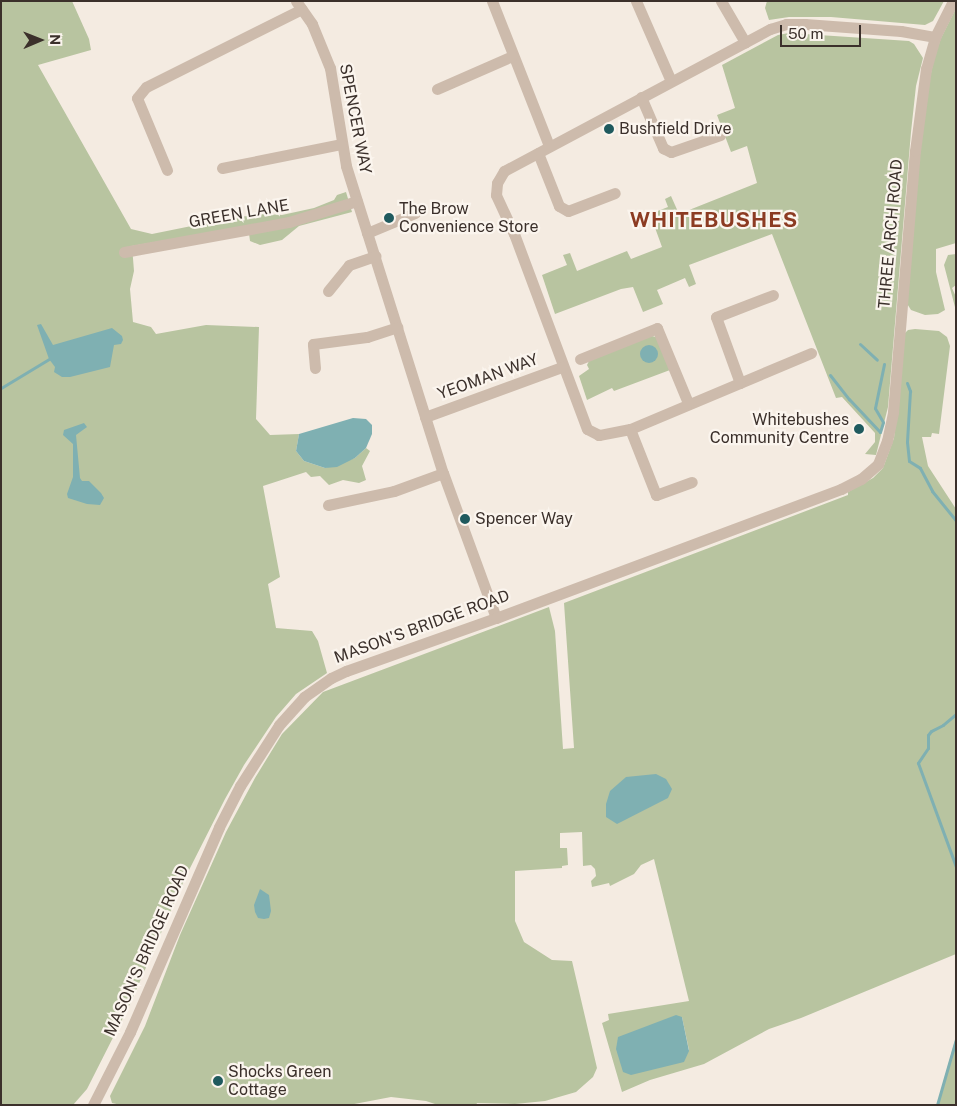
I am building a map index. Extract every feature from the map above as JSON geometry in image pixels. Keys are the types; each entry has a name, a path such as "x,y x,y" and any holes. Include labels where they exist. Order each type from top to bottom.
{"street":[{"path":"492,1 512,56 549,146"},
{"path":"636,1 671,81"},
{"path":"722,1 745,42"},
{"name":"THREE ARCH ROAD","path":"873,470 884,453 892,412 919,110 926,69 935,37 953,1"},
{"path":"167,170 137,98 146,88 177,70 299,5"},
{"name":"SPENCER WAY","path":"299,5 322,46 330,68 341,144 357,200 443,473 496,618"},
{"path":"811,353 688,403 630,429 599,435 586,429 514,234 496,195 496,183 504,171 770,29 796,24 901,31 935,37"},
{"path":"437,89 512,56"},
{"path":"641,98 664,148 671,152 720,135"},
{"path":"222,168 341,144"},
{"path":"538,153 559,206 568,211 615,193"},
{"name":"GREEN LANE","path":"124,252 289,222 357,200"},
{"path":"367,233 415,213"},
{"path":"328,291 349,266 375,256"},
{"path":"740,383 716,317 773,295"},
{"path":"315,368 312,344 367,337 397,327"},
{"path":"580,359 657,328 688,403"},
{"name":"YEOMAN WAY","path":"425,417 562,367"},
{"path":"630,429 656,495 692,482"},
{"name":"MASON'S BRIDGE ROAD","path":"93,1105 130,1032 219,827 240,786 279,725 304,697 331,678 841,488 873,470"},
{"path":"328,505 394,491 443,473"}],"green space":[{"path":"1,1 72,1 89,39 91,50 38,65 131,229 152,234 231,218 265,214 282,215 314,208 334,200 337,195 346,192 352,212 299,226 282,240 260,245 250,241 248,226 132,246 134,271 130,289 133,322 151,327 156,334 206,325 259,327 256,419 270,435 299,434 296,451 304,461 325,468 355,458 366,448 370,451 362,466 366,480 359,483 343,480 329,485 320,476 311,477 306,472 263,486 280,577 268,584 276,628 312,631 318,641 327,673 296,694 276,717 244,765 186,876 130,1004 87,1089 73,1105 1,1105"},
{"path":"767,1 944,1 933,21 925,25 831,17 789,17 769,20 765,8"},
{"path":"956,8 956,243 936,249 936,272 945,310 938,314 925,315 911,310 906,302 924,108 934,58 941,38"},
{"path":"789,33 909,41 914,44 923,58 916,86 911,132 888,407 876,455 865,454 875,442 875,433 842,397 836,398 772,234 689,265 696,284 689,287 685,278 657,290 663,304 643,312 633,287 621,289 555,314 542,275 567,265 563,255 570,253 577,271 627,251 631,259 662,247 650,214 668,207 665,199 671,196 679,214 757,183 747,146 731,152 717,115 735,108 722,65 778,35"},
{"path":"956,254 956,285 952,288 956,297 956,311 944,265 948,255"},
{"path":"908,330 939,331 947,337 950,346 939,434 932,433 931,437 922,437 928,466 956,509 956,954 801,1018 769,1029 704,1064 650,1080 622,1092 602,1023 609,1020 608,1014 689,1001 654,859 641,865 634,874 610,886 609,883 592,887 591,881 596,876 595,869 591,865 583,866 582,832 560,833 560,848 567,848 568,865 562,866 562,868 515,871 515,921 524,942 552,960 572,961 597,1068 593,1077 576,1092 545,1101 515,1104 477,1103 476,1105 438,1105 426,1101 391,1097 349,1105 121,1105 112,1103 110,1096 145,1026 180,935 226,832 255,778 282,734 323,692 549,607 555,631 563,749 574,748 564,603 848,495 848,492 873,478 883,468 894,438 904,334","holes":["682,1017 689,1050 623,1072"]},
{"path":"652,336 656,337 670,370 614,391 612,388 587,400 579,376 589,369 587,365 590,359"},
{"path":"956,1037 956,1105 937,1105"}],"water":[{"path":"41,324 53,345 112,328 122,336 123,340 121,344 114,345 110,367 70,377 62,377 54,372 55,367 49,359 37,325"},
{"path":"645,345 653,345 658,350 656,361 645,363 640,358 640,350"},
{"path":"353,418 366,419 372,425 372,434 366,448 355,458 337,467 325,468 304,461 296,451 299,434"},
{"path":"84,423 87,427 76,435 80,478 82,481 89,481 101,493 104,498 100,505 87,504 68,498 67,494 73,477 73,444 63,435 64,430"},
{"path":"656,774 666,779 672,789 668,798 617,824 606,817 606,804 610,791 626,777"},
{"path":"260,889 269,895 271,911 269,918 258,918 255,912 254,905"},
{"path":"676,1015 682,1017 689,1051 684,1062 631,1075 623,1072 616,1049 618,1037"}],"waterway":[{"path":"860,344 877,360"},
{"path":"1,388 49,359"},
{"path":"830,375 849,399 880,432 883,422 875,408 884,364"},
{"path":"907,383 910,391 907,442 909,461 920,468 932,491 956,521"},
{"path":"956,714 943,725 931,731 928,735 928,748 918,763 956,867"},
{"path":"937,1105 956,1039"}],"place":[{"name":"Bushfield Drive","path":"609,129"},
{"name":"The Brow Convenience Store","path":"389,218"},
{"name":"Whitebushes Community Centre","path":"859,429"},
{"name":"Spencer Way","path":"465,519"},
{"name":"Shocks Green Cottage","path":"218,1081"}],"district":[{"name":"WHITEBUSHES","path":"714,220"}]}
